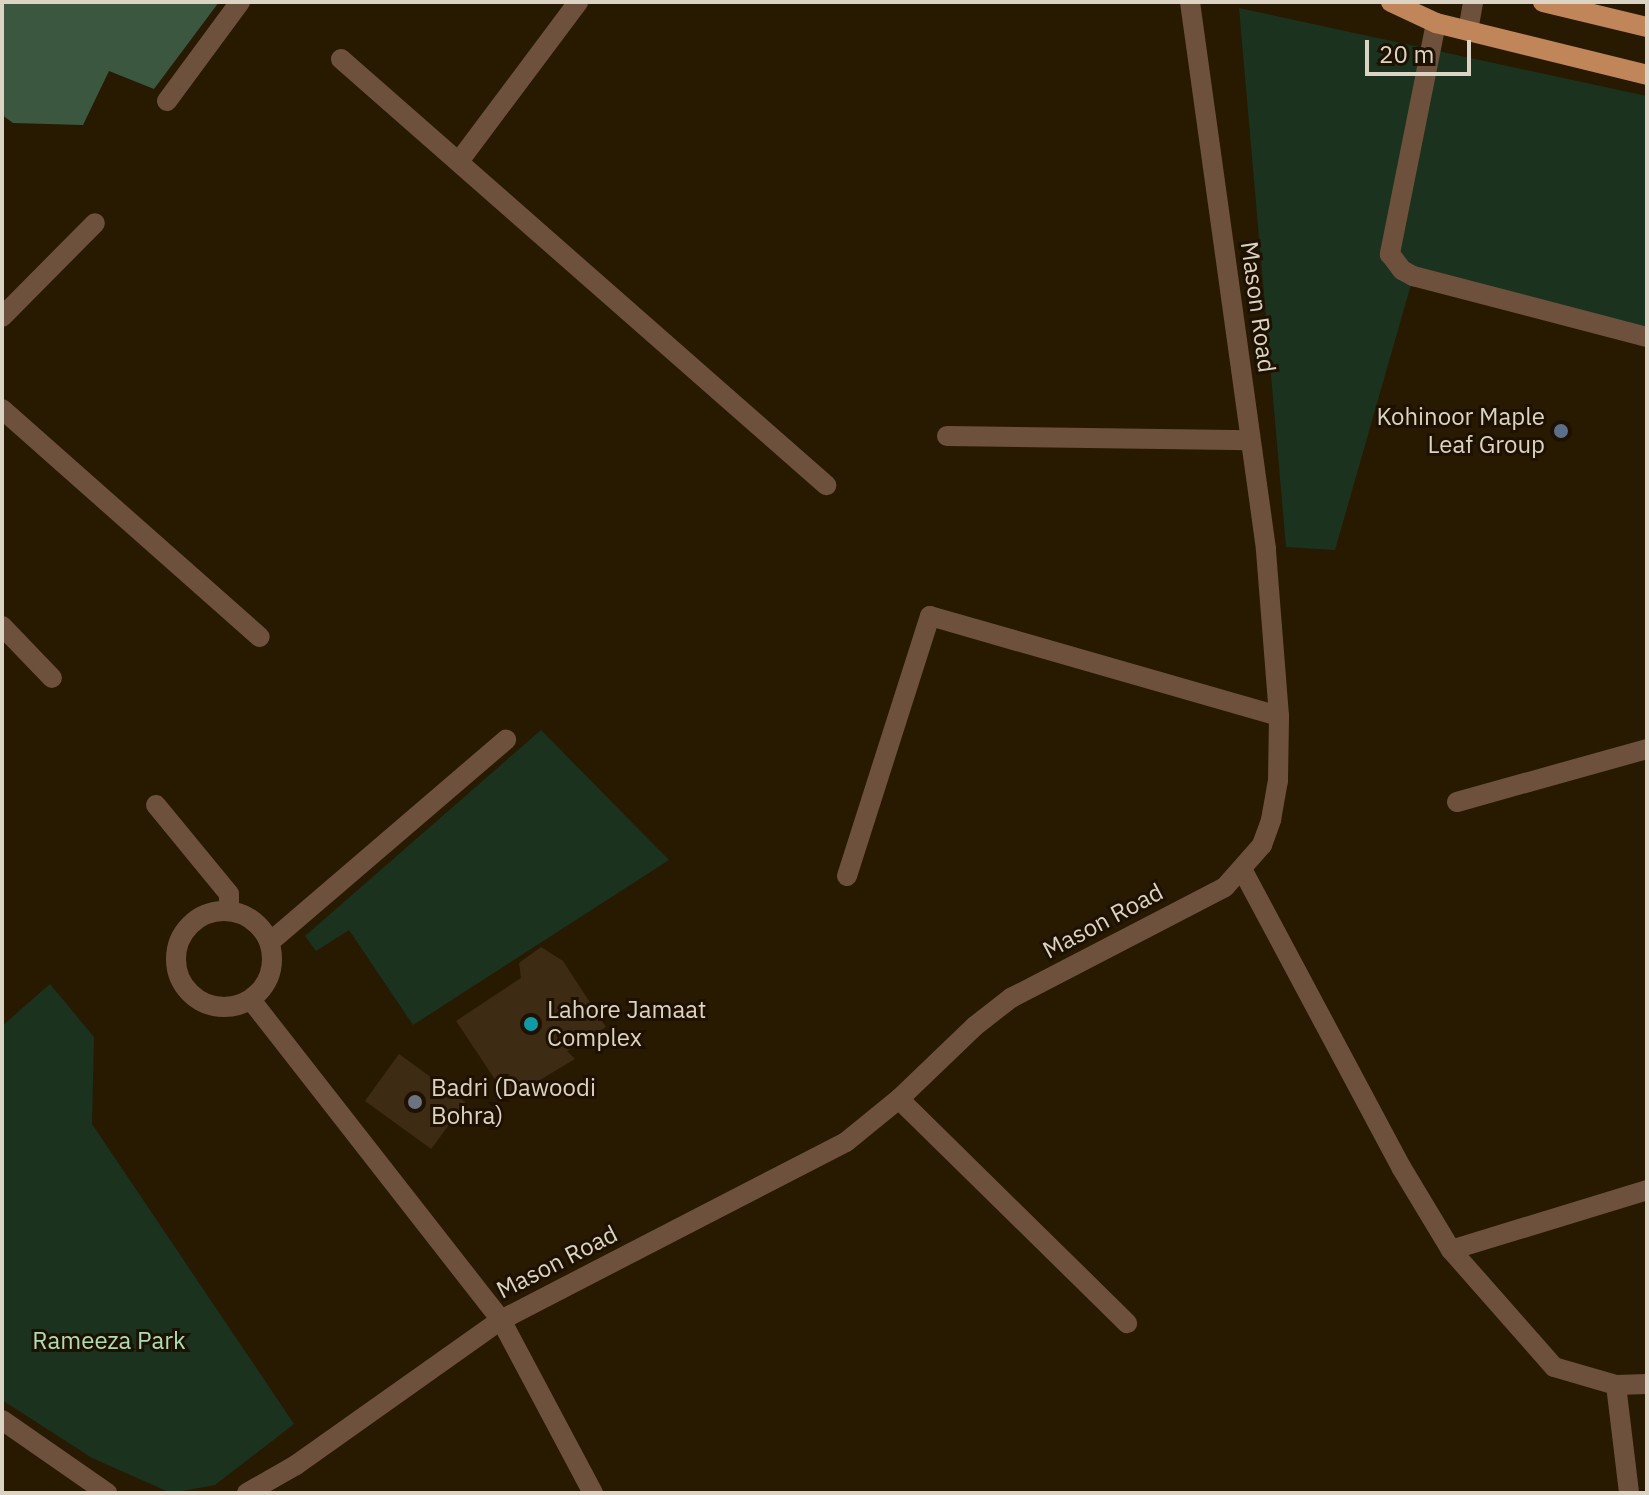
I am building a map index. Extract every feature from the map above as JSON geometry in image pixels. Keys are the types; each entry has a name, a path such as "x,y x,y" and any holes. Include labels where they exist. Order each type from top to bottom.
{"main road":[{"path":"1391,2 1436,23 1647,75"},
{"path":"1543,2 1647,27"}],"street":[{"path":"167,101 240,2"},
{"path":"460,160 578,2"},
{"name":"Mason Road","path":"247,1493 296,1465 501,1320 846,1142 899,1099 975,1026 1011,998 1225,887 1243,871 1262,845 1271,820 1278,781 1279,716 1266,549 1190,2"},
{"path":"1468,31 1473,2"},
{"path":"1436,23 1390,254 1402,270 1413,276 1647,337"},
{"path":"341,59 460,160 826,485"},
{"path":"2,317 95,223"},
{"path":"2,409 260,637"},
{"path":"947,436 1250,440"},
{"path":"847,876 930,616 1279,716"},
{"path":"2,626 52,678"},
{"path":"270,942 506,740"},
{"path":"1457,802 1647,749"},
{"path":"156,805 231,896 229,911"},
{"path":"1243,871 1401,1167 1451,1250 1554,1367 1616,1385 1647,1384"},
{"path":"229,911 249,918 270,942 270,974 251,1000 231,1008 210,1006 191,995 179,977 176,955 182,935 197,919 229,911"},
{"path":"251,1000 501,1320 593,1493"},
{"path":"899,1099 1127,1323"},
{"path":"1451,1250 1647,1190"},
{"path":"1616,1385 1629,1493"},
{"path":"2,1420 107,1493"}],"green space":[{"path":"2,2 219,2 154,89 109,71 83,125 13,123 2,115"},
{"path":"1239,8 1647,96 1647,337 1412,281 1335,550 1286,547"},
{"path":"541,730 669,860 413,1025 349,930 316,951 305,936"},
{"name":"Rameeza Park","path":"50,984 94,1037 92,1124 294,1424 215,1485 171,1493 92,1458 2,1400 2,1026"}],"building":[{"name":"Lahore Jamaat Complex","path":"541,947 563,961 606,1027 567,1051 575,1059 508,1099 456,1021 521,978 519,963"},
{"name":"Badri (Dawoodi Bohra)","path":"399,1054 465,1102 431,1149 365,1101"}],"place":[{"name":"Kohinoor Maple Leaf Group","path":"1561,431"},
{"name":"Lahore Jamaat Complex","path":"531,1024"},
{"name":"Badri (Dawoodi Bohra)","path":"415,1102"}]}
